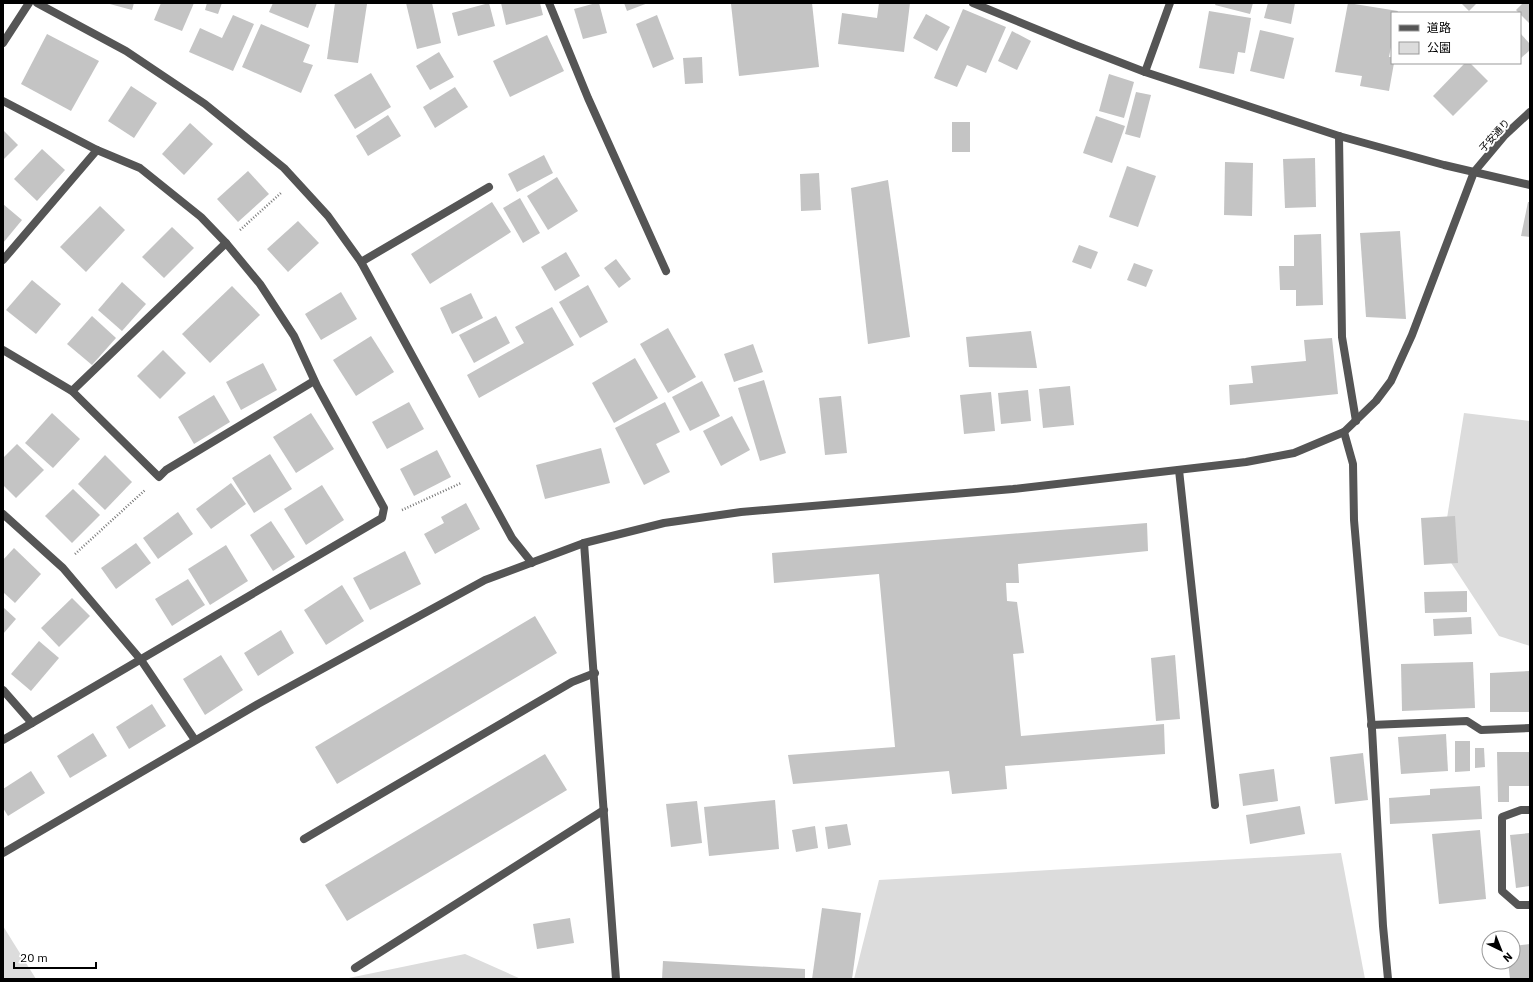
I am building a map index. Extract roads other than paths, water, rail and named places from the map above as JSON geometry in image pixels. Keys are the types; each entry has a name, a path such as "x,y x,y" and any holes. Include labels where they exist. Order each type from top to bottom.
{"street":[{"path":"3,43 29,3"},
{"path":"37,3 126,51 205,104 284,168 328,216 361,262 512,538 532,563"},
{"path":"549,3 588,98 666,271"},
{"path":"973,3 1145,72 1339,136 1444,165 1530,185"},
{"path":"1145,72 1170,3"},
{"path":"3,101 97,150 140,168 201,217 226,243 260,284 294,336 314,381 384,508 382,518 3,740"},
{"name":"子安通り","path":"1344,432 1376,401 1394,374 1412,335 1474,172 1505,135 1530,112"},
{"path":"1339,136 1342,337 1356,420"},
{"path":"3,260 97,150"},
{"path":"361,262 489,187"},
{"path":"72,391 226,243"},
{"path":"3,350 72,391 159,477 166,470 314,381"},
{"path":"3,853 195,740 485,580 584,543 664,523 741,512 1013,488 1246,462 1294,453 1344,432 1353,464 1354,520 1371,725 1388,979"},
{"path":"1179,470 1215,805"},
{"path":"3,514 61,566 141,660 195,740"},
{"path":"584,543 616,979"},
{"path":"304,839 572,682 594,673"},
{"path":"3,690 32,723"},
{"path":"1371,725 1467,721 1481,730 1530,728"},
{"path":"355,968 604,810"},
{"path":"1530,810 1521,810 1502,817 1502,890 1518,905 1530,905"}]}
